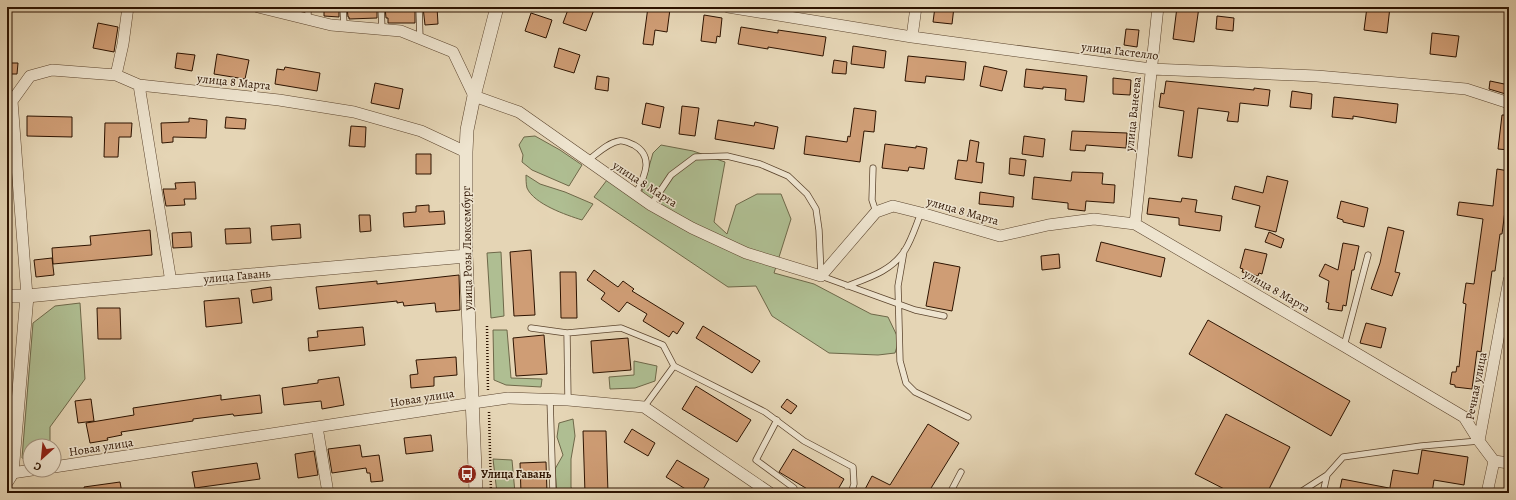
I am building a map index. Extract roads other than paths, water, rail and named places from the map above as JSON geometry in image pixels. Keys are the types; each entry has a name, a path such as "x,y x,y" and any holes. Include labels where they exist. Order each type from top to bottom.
{"street":[{"path":"116,75 123,44 128,7"},
{"path":"258,7 270,8 308,20 344,26 401,31 453,52 474,96"},
{"name":"улица Розы Люксембург","path":"476,493 466,256 466,152 467,130 474,96 497,7"},
{"name":"улица Гастелло","path":"728,7 912,37 1151,69 1214,70 1317,76 1459,89 1509,103"},
{"path":"912,37 916,7"},
{"name":"улица Ванеева","path":"1134,224 1158,7"},
{"name":"улица 8 Марта","path":"9,101 30,76 52,70 116,75 139,85 279,100 354,112 421,131 466,152"},
{"path":"139,85 171,282"},
{"name":"улица 8 Марта","path":"474,96 519,112 651,205 692,228 746,253 821,276"},
{"path":"9,101 27,296 10,477 22,473"},
{"name":"улица 8 Марта","path":"876,212 893,206 1000,236 1048,225 1094,219 1134,224 1464,417 1479,441"},
{"path":"821,276 876,212"},
{"name":"улица Гавань","path":"7,296 27,296 466,256"},
{"name":"Речная улица","path":"1479,441 1509,280"},
{"name":"Новая улица","path":"62,466 508,398 550,399 644,407 770,493"},
{"path":"316,427 328,493"},
{"path":"1479,441 1494,461 1509,463"},
{"path":"1487,493 1494,461"}],"lane":[{"path":"308,7 308,20"},
{"path":"343,7 344,26"},
{"path":"381,7 382,30"},
{"path":"419,7 420,39"},
{"path":"587,161 611,143 621,140 638,148 645,154 647,166 636,194"},
{"path":"651,205 671,175 695,157 727,156 760,164 788,176 807,194 816,209 819,230 821,276 915,310 944,316"},
{"path":"873,168 872,200 876,212"},
{"path":"921,213 904,251 898,286 900,361 906,382 915,392 968,416"},
{"path":"846,286 871,278 890,266 904,251"},
{"path":"1344,346 1368,255"},
{"path":"531,328 567,333 621,328 663,345 674,366 765,412 804,441 853,467 854,484 851,493"},
{"path":"567,333 568,400"},
{"path":"644,407 674,366"},
{"path":"550,399 553,493"},
{"path":"777,420 756,460 794,488 794,493"},
{"path":"1299,493 1327,475 1343,457 1421,446 1479,441"},
{"path":"950,493 961,472"},
{"path":"1323,493 1327,475"}],"place":[{"name":"Улица Гавань","path":"467,474"}]}
